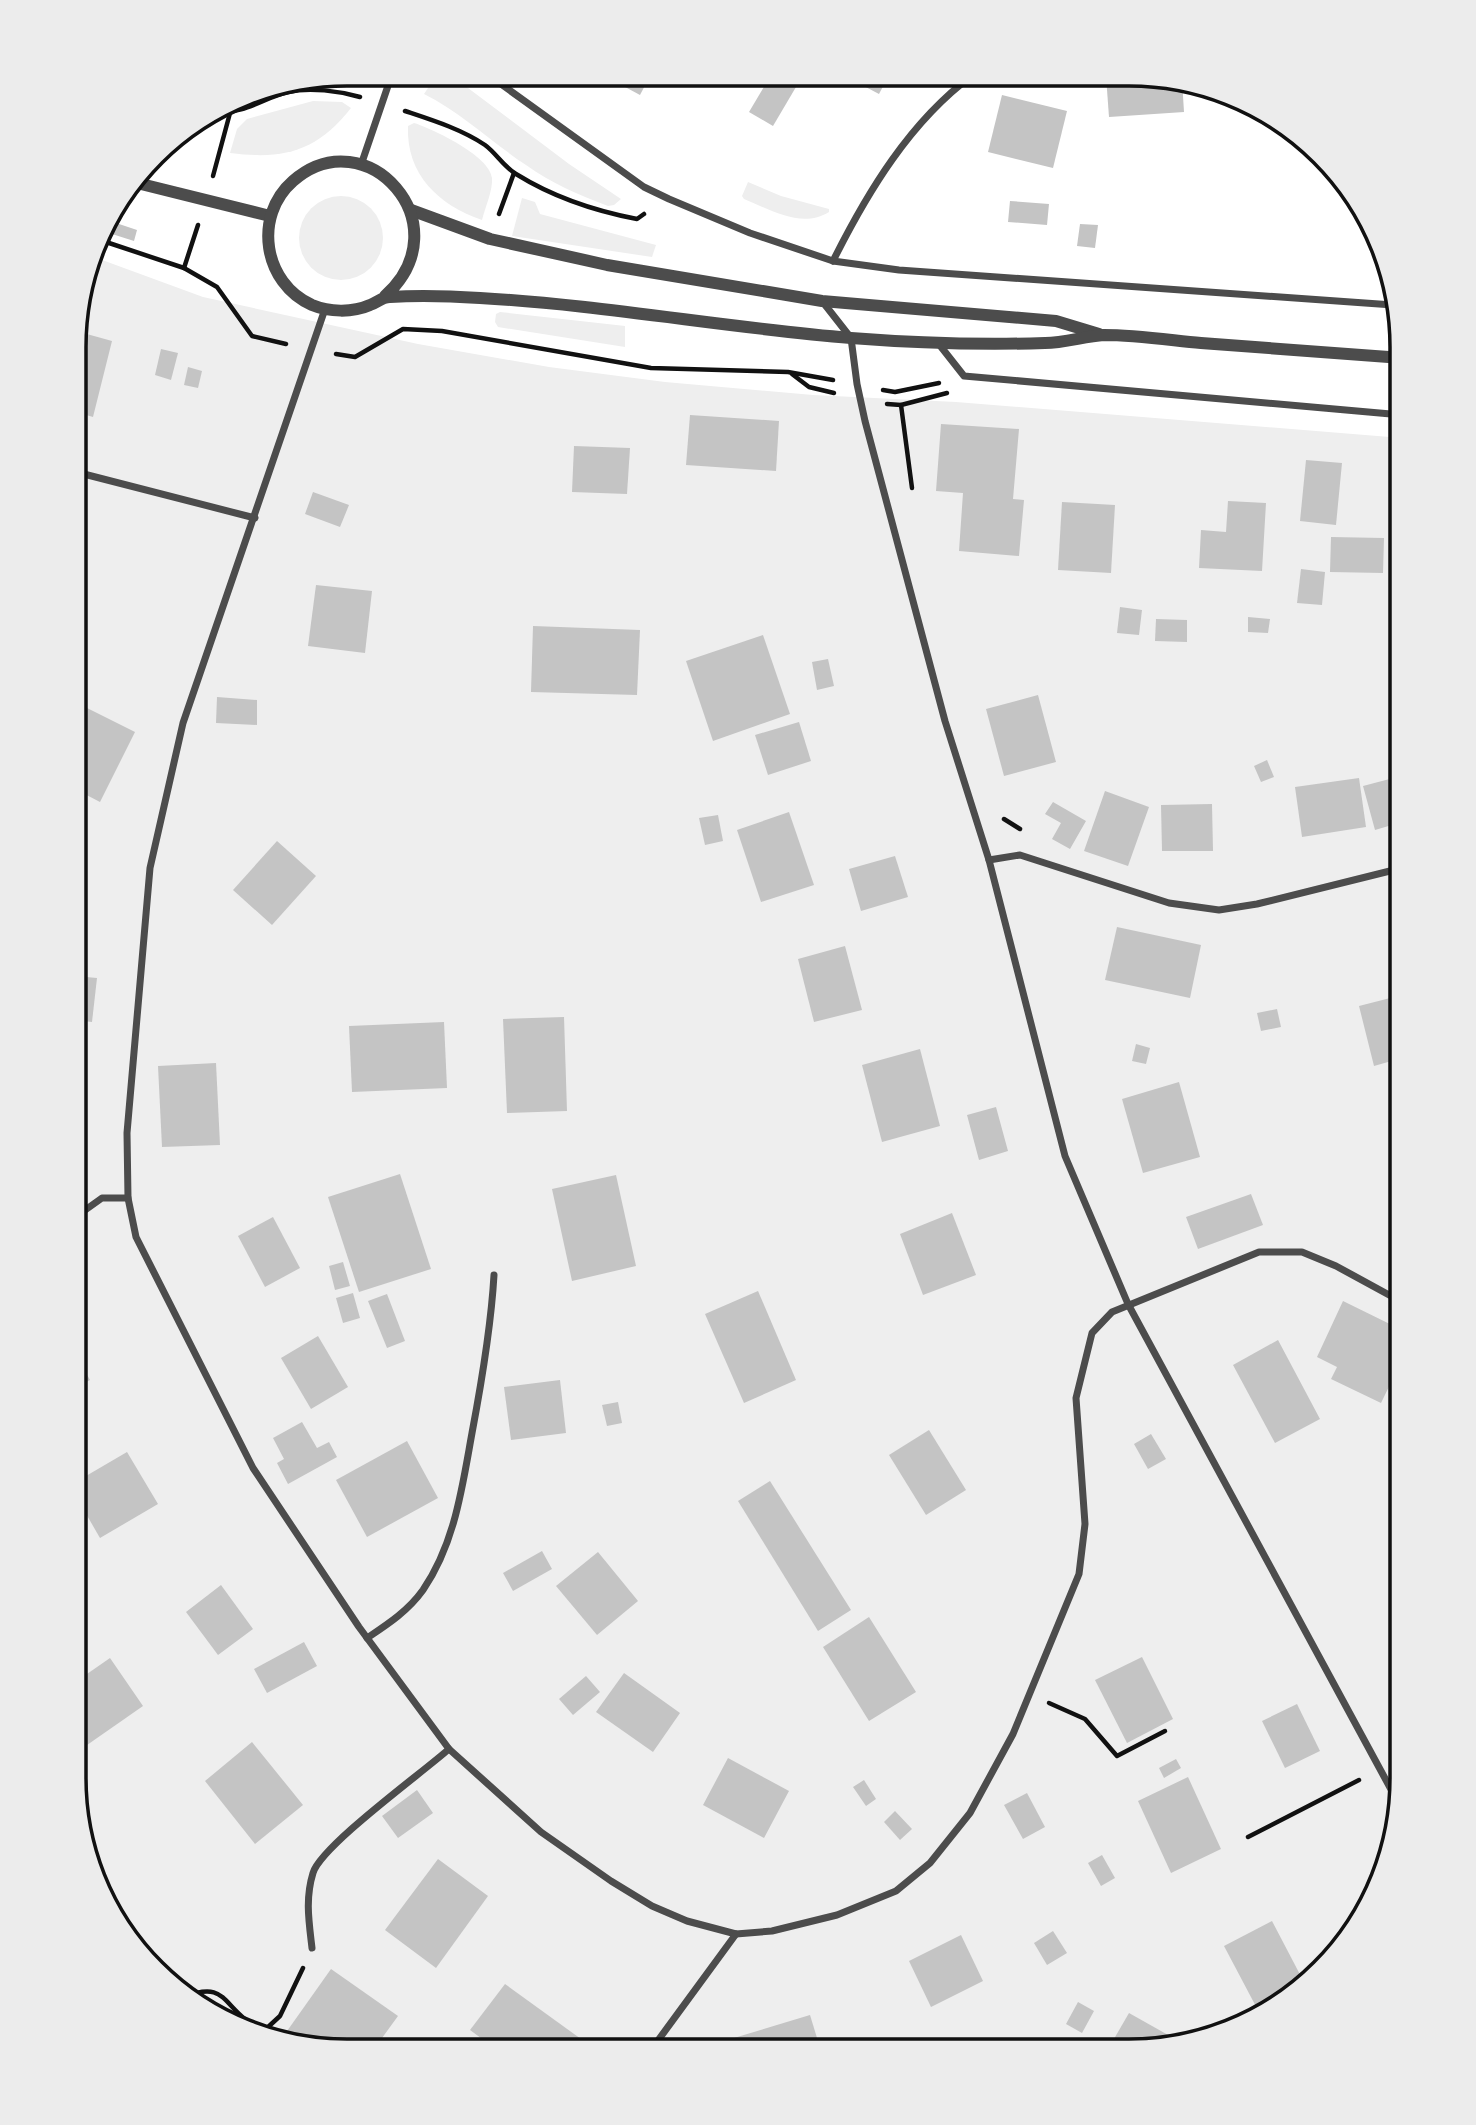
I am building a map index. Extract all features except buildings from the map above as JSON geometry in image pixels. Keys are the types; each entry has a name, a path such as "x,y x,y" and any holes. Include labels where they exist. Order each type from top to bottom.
{"street":[{"path":"361,165 387,86"},
{"path":"504,86 644,187 750,233 833,261 899,270 1386,304"},
{"path":"833,261 857,213 882,173 926,120 962,86"},
{"path":"333,163 361,165 374,170 396,187 411,210 416,242 412,258 401,279 385,296 356,309 325,309 298,297 277,275 268,246 270,216 283,191 305,172 333,163"},
{"path":"143,184 270,216"},
{"path":"411,210 489,239 594,262 821,301 1056,321 1103,335 1390,357"},
{"path":"385,296 477,298 604,307 851,338 1049,344 1103,335"},
{"path":"821,301 851,338 857,384 945,722 989,860 1065,1156 1128,1304 1390,1788"},
{"path":"325,309 183,723 150,868 127,1133 128,1198 136,1237 253,1468 367,1638 449,1749 541,1832 652,1906 687,1921 736,1934 772,1931 837,1915 896,1891 930,1863 970,1813 1013,1734 1079,1574 1086,1524 1076,1398 1092,1333 1112,1312 1128,1304 1259,1252 1301,1252 1336,1266 1390,1295"},
{"path":"937,341 964,376 1390,414"},
{"path":"86,475 255,518"},
{"path":"989,860 1020,855 1169,903 1219,910 1257,904 1390,871"},
{"path":"86,1209 102,1198 128,1198"},
{"path":"367,1638 404,1613 422,1591 440,1563 456,1518 483,1374 494,1275"},
{"path":"312,1948 307,1905 313,1870 329,1848 449,1749"},
{"path":"659,2039 736,1934"}],"path":[{"path":"292,92 341,92 448,126 485,145 514,173 566,200 607,214 637,219 669,199"},
{"path":"235,111 284,94"},
{"path":"108,243 184,268 217,287"},
{"path":"442,331 651,368 788,372 895,392 964,376"},
{"path":"901,405 912,492"},
{"path":"999,812 1004,819 1025,832"},
{"path":"1029,1694 1085,1719 1117,1756 1165,1731"},
{"path":"1248,1837 1380,1770"},
{"path":"268,2027 280,2016 312,1948"},
{"path":"198,1992 226,1997 244,2018"}],"shaded area":[{"path":"429,86 465,86 569,164 621,199 608,206 555,183 424,94"},
{"path":"313,101 342,102 351,108 325,134 298,149 267,155 230,153 237,129 247,119"},
{"path":"414,123 459,144 482,161 489,170 491,188 482,220 452,206 428,186 419,173 409,143 408,126"},
{"path":"748,182 781,196 829,209 829,212 808,219 776,212 744,199 742,196"},
{"path":"341,196 357,199 371,208 380,222 383,238 380,254 371,268 357,277 341,280 325,277 311,268 302,254 299,238 302,222 311,208 325,199"},
{"path":"522,198 535,202 540,214 656,245 652,257 512,236"},
{"path":"101,260 203,297 418,344 549,367 665,382 813,395 956,402 1390,437 1390,1795 1381,1846 1363,1894 1326,1950 1301,1975 1274,1995 1245,2012 1213,2025 1146,2039 330,2039 279,2030 231,2012 175,1975 150,1950 130,1923 113,1894 100,1862 86,1795 86,330 91,296"},
{"path":"500,312 625,326 625,347 498,327 495,322 496,314"}]}
